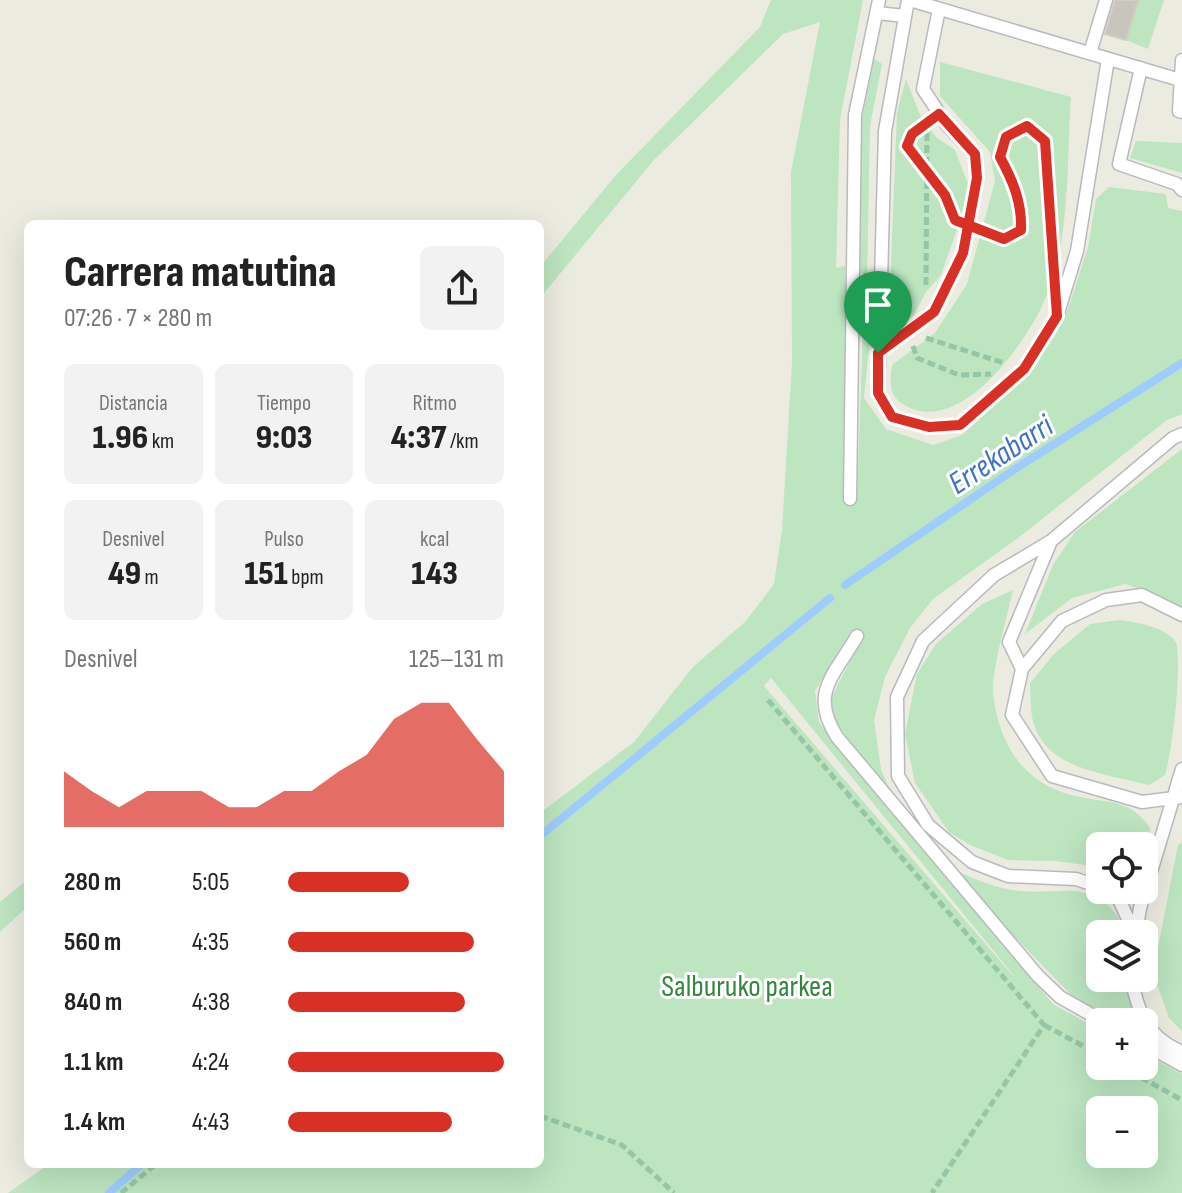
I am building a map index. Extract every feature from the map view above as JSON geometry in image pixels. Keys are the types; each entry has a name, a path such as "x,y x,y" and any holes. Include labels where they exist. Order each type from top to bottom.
{"lane":[{"path":"1108,59 1077,251 1057,316 1024,369 960,425 929,427 892,417 878,393 885,131 909,0 1180,80"},
{"path":"1090,53 1106,0"},
{"path":"850,499 855,115 878,6 905,16"},
{"path":"878,353 934,312 963,253 977,178 975,154 939,114 923,89 939,9"},
{"path":"1182,60 1179,111 1182,112"},
{"path":"1141,68 1119,164 1177,184 1182,190"},
{"path":"853,282 878,320"},
{"path":"1086,882 1076,879 1008,876 972,862 922,828 898,776 897,697 923,641 994,575 1051,541 1173,438 1182,434"},
{"path":"1022,669 1009,642 1051,541"},
{"path":"1177,797 1142,802 1052,776 1012,715 1022,669 1062,621 1106,600 1142,595 1182,615"},
{"path":"857,636 823,694 825,718 922,828 1038,976 1060,997 1086,1012"},
{"path":"1138,920 1177,797 1182,769"},
{"path":"1134,992 1138,1012 1179,1059"},
{"path":"1158,1050 1179,1059"}],"path":[{"path":"904,156 912,134 939,114"},
{"path":"975,229 1004,239 1021,230 1022,212 1015,185 1000,157 1006,137 1027,126 1045,141 1053,268"},
{"path":"907,146 945,195 955,220"},
{"path":"909,334 917,358 959,375 1024,369"},
{"path":"768,700 1044,1025 1086,1048"},
{"path":"932,1193 1044,1025"},
{"path":"1146,1080 1182,1100"},
{"path":"544,1117 622,1145 674,1193"},
{"path":"121,1193 151,1168"}],"green space":[{"name":"Salburuko parkea","path":"771,0 863,0 840,120 836,268 845,266 845,503 857,498 863,328 870,339 864,398 886,429 933,445 962,435 1017,385 1053,338 1068,309 1088,247 1096,199 1109,187 1166,194 1168,208 1182,211 1182,414 1167,420 1018,538 933,599 910,628 885,677 874,720 881,769 896,806 834,719 830,700 863,636 851,631 815,691 819,722 1053,1004 1086,1022 1086,1080 1158,1080 1158,1061 1182,1074 1182,1193 8,1193 43,1168 544,1168 544,810 634,742 693,667 746,621 774,584 782,530 792,362 791,172 820,22 783,34 653,161 544,293 544,262 616,175 760,27","holes":["771,678 1014,976 764,686"]},
{"path":"1138,0 1164,0 1148,49 1126,40"},
{"path":"874,59 882,64 870,126 867,282 859,268 862,120"},
{"path":"940,62 1071,97 1063,232 1051,284 1041,308 1019,345 986,383 967,399 947,409 926,412 906,406 893,394 892,365 935,333 967,284 995,181 990,152 940,96"},
{"path":"906,79 920,115 936,137 955,150 968,184 962,215 941,275 926,292 914,315 897,320 889,316 897,113"},
{"path":"1136,141 1182,143 1182,173 1130,158"},
{"path":"1182,449 1182,609 1160,596 1125,584 1072,598 1025,634 1053,565 1075,532"},
{"path":"1013,590 997,658 993,693 1002,731 1018,762 1044,784 1061,792 1128,807 1143,819 1149,832 1086,832 1086,865 1008,860 970,845 949,832 915,783 905,734 917,674 936,644 982,604"},
{"path":"1120,620 1158,629 1176,642 1178,653 1174,727 1168,762 1165,775 1149,785 1097,773 1064,760 1050,750 1040,737 1032,716 1030,683 1055,653 1090,624"},
{"path":"1182,842 1182,1031 1169,1018 1158,987 1158,947 1178,845"},
{"path":"947,867 1007,889 1086,893 1086,904 1106,904 1116,914 1119,920 1086,920 1086,992 1132,992 1136,1008 1089,1008 1075,999"},
{"path":"24,882 24,910 0,932 0,902"}],"building":[{"path":"1115,0 1138,0 1126,40 1105,34"}],"waterway":[{"name":"Errekabarri","path":"845,585 1018,467 1182,363"},
{"name":"Errekabarri","path":"544,833 830,598"},
{"name":"Errekabarri","path":"109,1193 137,1168"}],"route":[{"path":"878,353 878,393 892,417 929,427 960,425 1024,369 1057,316 1045,141 1027,126 1006,137 1000,157 1015,185 1022,212 1021,230 1004,239 986,234 955,220 945,195 907,146 912,134 939,114 975,154 977,178 963,253 934,312 878,353"}]}
